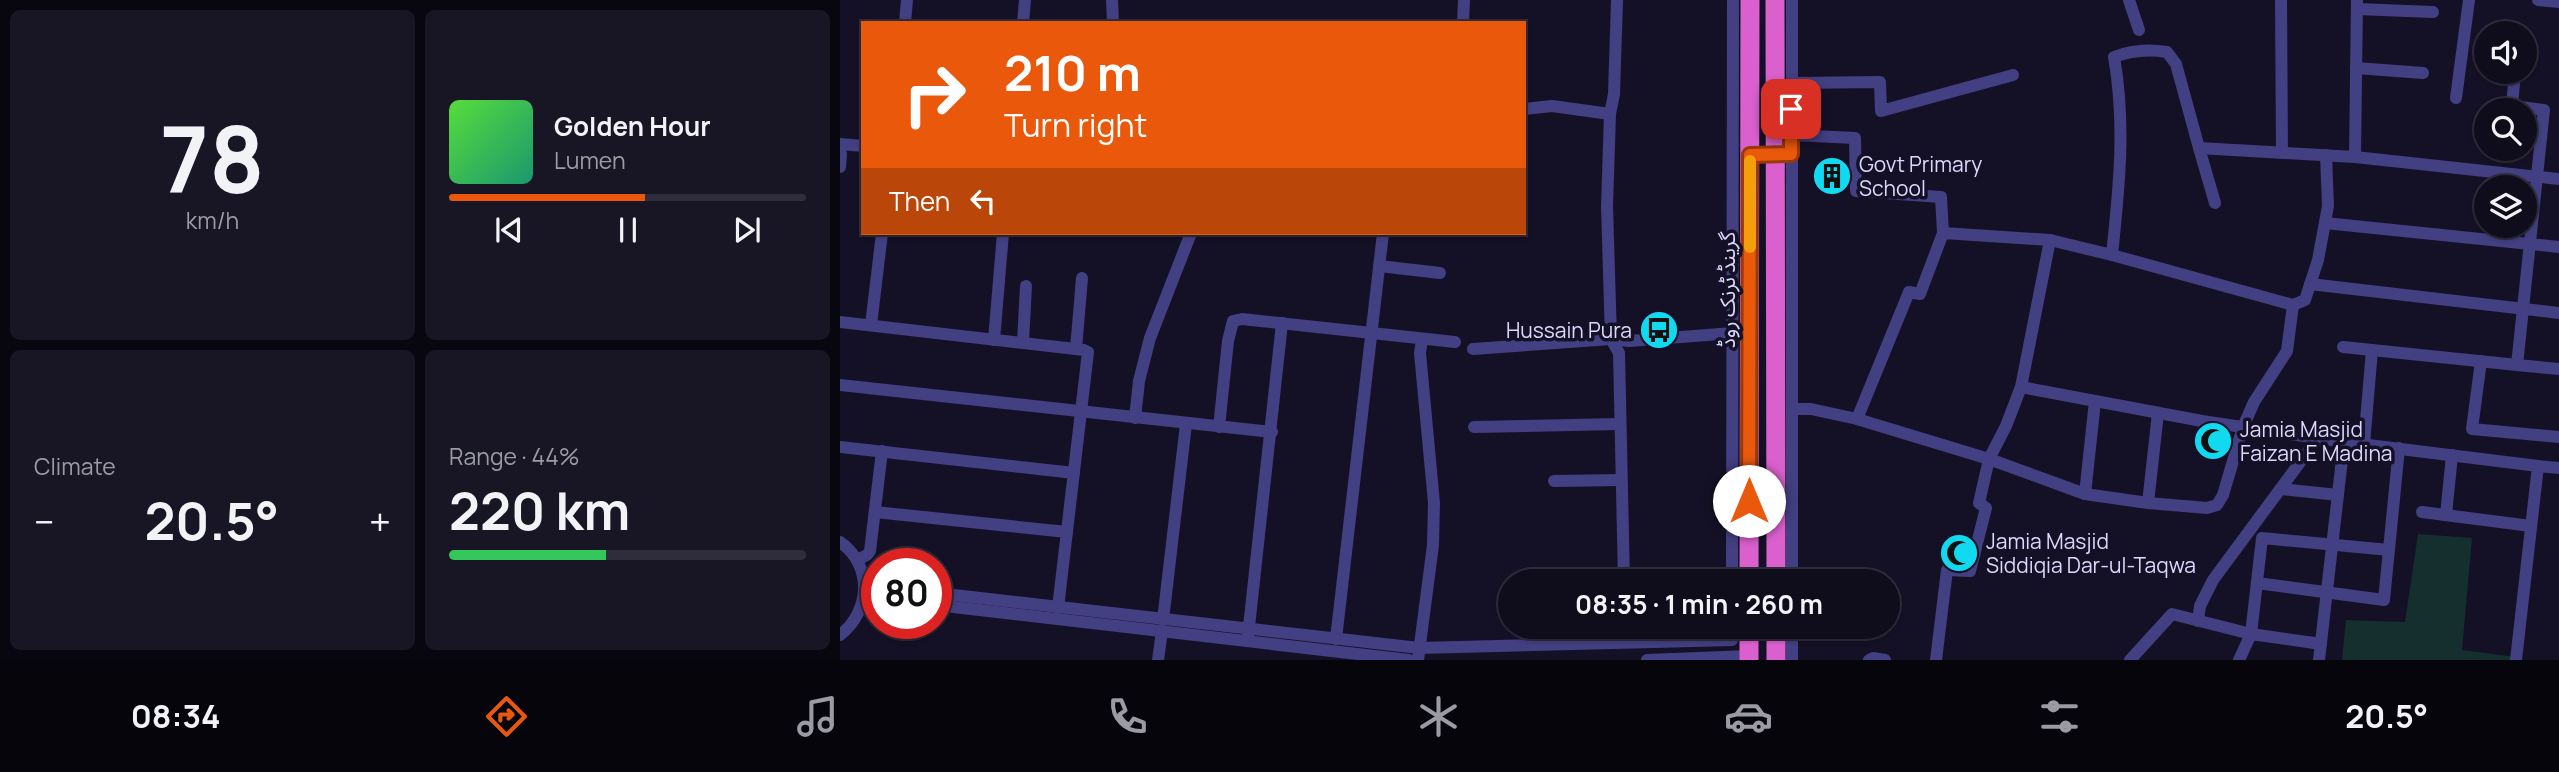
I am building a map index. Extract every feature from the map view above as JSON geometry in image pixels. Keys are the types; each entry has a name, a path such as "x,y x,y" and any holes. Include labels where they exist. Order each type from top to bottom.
{"highway":[{"name":"گرینڈ ٹرنک روڈ","path":"1749,569 1745,142 1750,0"},
{"path":"1775,0 1786,148 1776,569"},
{"path":"1745,142 1786,148"},
{"path":"1740,658 1745,639"},
{"path":"1776,639 1776,660"}],"street":[{"path":"905,21 907,0"},
{"path":"1023,21 1025,0"},
{"path":"1112,0 1113,21"},
{"path":"1463,21 1464,0"},
{"path":"1617,0 1607,206 1611,339 1619,353 1624,569"},
{"path":"1732,569 1733,333 1745,142 1733,0"},
{"path":"1792,0 1791,83 1786,148 1793,409 1792,569"},
{"path":"2129,0 2139,30"},
{"path":"2281,0 2282,153"},
{"path":"2456,98 2469,0"},
{"path":"2538,0 2559,2"},
{"path":"2355,157 2357,5 2433,12"},
{"path":"2112,255 2122,159 2120,87 2115,57 2128,52 2152,50 2167,52 2176,64 2216,203"},
{"path":"2356,68 2423,73"},
{"path":"1791,83 1880,82 1881,111 2013,75"},
{"path":"2514,84 2512,106 2544,110 2537,177 2559,179"},
{"path":"1526,109 1552,106 1610,114"},
{"path":"1786,148 1855,138 1856,191 1941,197 1943,233 1920,294 1909,292 1857,419"},
{"path":"840,155 861,147"},
{"path":"2199,148 2355,157 2519,175"},
{"path":"1943,233 2050,240 2293,305 2305,300 2319,260 2328,206 2326,155"},
{"path":"2325,223 2559,247"},
{"path":"871,325 882,235"},
{"path":"994,340 1003,235"},
{"path":"1135,418 1139,381 1150,338 1190,235"},
{"path":"1336,639 1383,235"},
{"path":"2517,365 2531,238"},
{"path":"1936,660 1947,570 1970,571 1986,508 1979,503 1989,459 2006,426 2021,387 2050,240"},
{"path":"1379,266 1440,273"},
{"path":"1076,349 1082,278"},
{"path":"2310,284 2559,313"},
{"path":"1023,342 1026,286"},
{"path":"1793,409 1811,409 1857,419 1989,459 2085,494 2207,508 2217,505 2223,495 2243,427 2255,402 2287,351 2293,305"},
{"path":"1219,428 1228,341 1233,321 1242,319 1455,342"},
{"path":"840,322 1084,350 1089,357 1058,608"},
{"path":"1248,635 1282,323"},
{"path":"1472,349 1733,333"},
{"path":"1419,654 1434,513 1420,353 1422,339"},
{"path":"2343,347 2559,369"},
{"path":"2364,444 2372,350"},
{"path":"2481,362 2472,429 2559,437"},
{"path":"840,385 1272,432"},
{"path":"2021,387 2243,427 2559,468"},
{"path":"2085,494 2095,401"},
{"path":"2148,503 2158,413"},
{"path":"1158,660 1186,424"},
{"path":"1474,428 1619,424"},
{"path":"2198,621 2200,606 2213,580 2318,438"},
{"path":"2319,660 2344,442"},
{"path":"840,447 1074,473"},
{"path":"2256,583 2384,600 2399,449"},
{"path":"857,560 870,551 882,452"},
{"path":"2446,515 2452,455"},
{"path":"2516,660 2538,466"},
{"path":"1554,481 1620,480"},
{"path":"2282,489 2338,495"},
{"path":"875,512 1067,533"},
{"path":"2422,512 2531,526"},
{"path":"2239,660 2250,634 2262,538 2389,550"},
{"path":"840,542 857,560 861,570"},
{"path":"952,597 995,606 1248,635 1409,660"},
{"path":"952,606 1058,608 1112,620"},
{"path":"840,635 854,621 861,608"},
{"path":"2130,660 2172,614 2250,634 2321,644"},
{"path":"1248,635 1336,639 1419,654 1732,640 1740,658 1647,660"},
{"path":"1792,639 1792,660"},
{"path":"1869,660 1885,660"}],"green space":[{"path":"2418,534 2472,538 2462,650 2516,657 2516,660 2342,660 2346,620 2405,622"}],"slow traffic":[{"path":"1750,161 1750,247"}],"place":[{"name":"Govt Primary School","path":"1832,176"},
{"name":"Hussain Pura","path":"1659,330"},
{"name":"Jamia Masjid Faizan E Madina","path":"2213,441"},
{"name":"Jamia Masjid Siddiqia Dar-ul-Taqwa","path":"1959,553"}],"route":[{"path":"1749,501 1750,155 1791,154 1791,109"}]}
